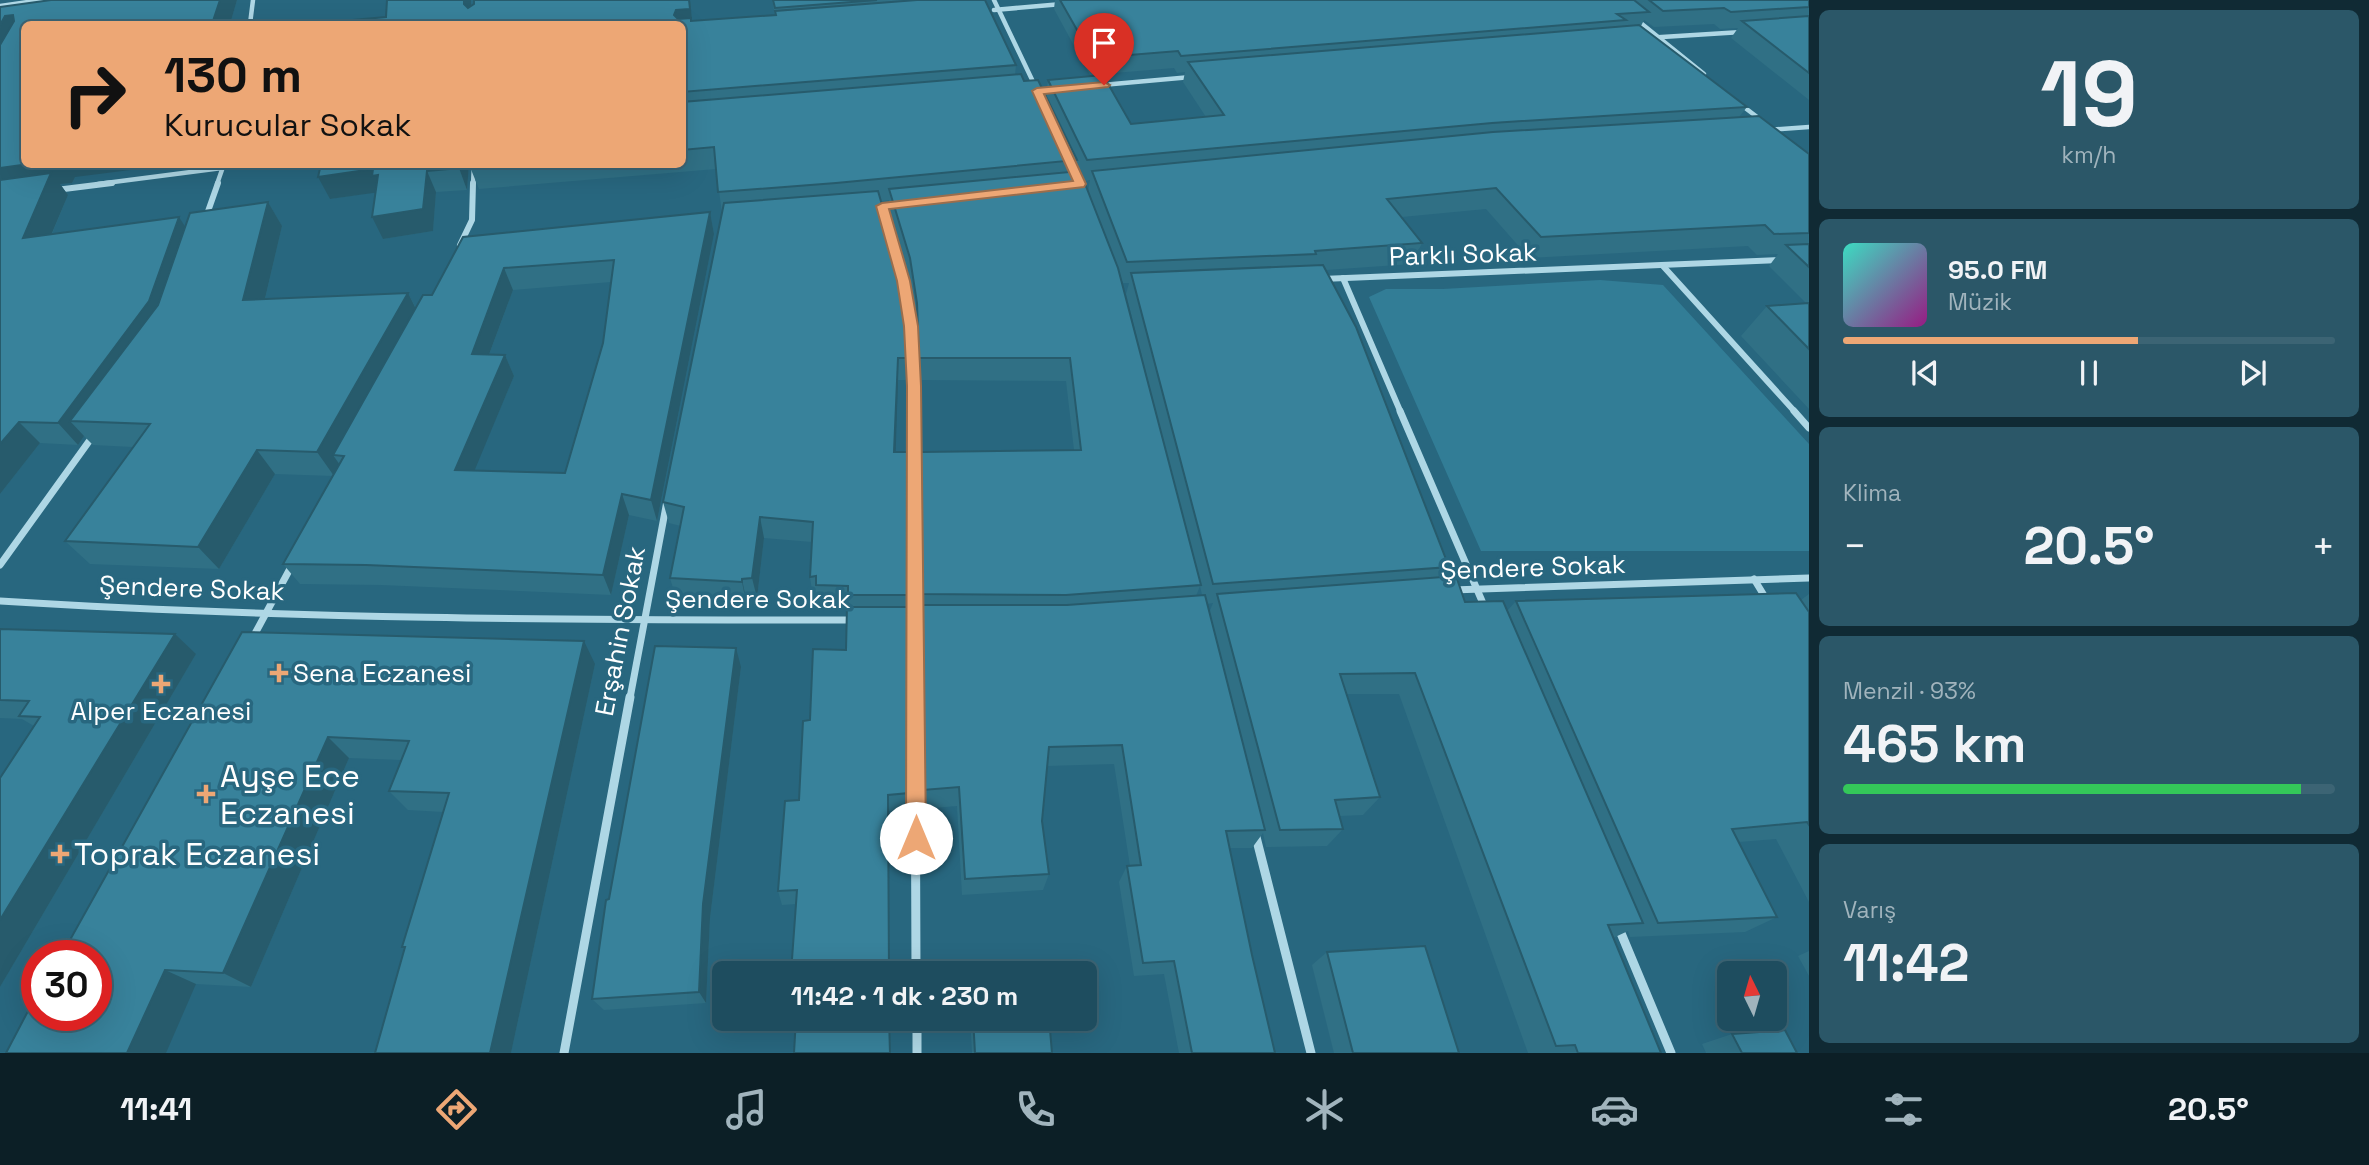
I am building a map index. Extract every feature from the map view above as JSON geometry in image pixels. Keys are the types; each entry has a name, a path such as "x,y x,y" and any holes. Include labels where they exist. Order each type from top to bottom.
{"street":[{"path":"0,6 42,0"},
{"path":"250,21 253,0"},
{"path":"994,0 1037,91 1024,92"},
{"path":"984,11 1065,4"},
{"path":"1630,15 1710,79"},
{"path":"1644,38 1754,31"},
{"path":"1091,86 1199,76"},
{"path":"1731,96 1782,137"},
{"path":"1759,130 1809,127"},
{"path":"52,191 209,168"},
{"path":"205,220 222,168"},
{"path":"455,256 472,220 474,168"},
{"path":"893,243 904,281 911,326 914,386 916,961"},
{"path":"460,245 473,244"},
{"name":"Parklı Sokak","path":"1317,279 1796,259"},
{"path":"1663,266 1809,428"},
{"path":"1343,278 1488,614"},
{"path":"0,565 98,429"},
{"name":"Erşahin Sokak","path":"564,1053 670,486"},
{"path":"247,649 299,552"},
{"name":"Şendere Sokak","path":"1437,591 1809,578"},
{"path":"1754,579 1774,611"},
{"name":"Şendere Sokak","path":"0,601 140,610 643,620 861,620"},
{"name":"Şendere Sokak","path":"888,621 942,621"},
{"path":"1253,825 1311,1053"},
{"path":"1612,911 1671,1053"},
{"path":"916,1031 917,1053"}],"shaded area":[{"path":"1600,280 1663,285 1809,444 1809,551 1481,551 1369,297 1386,289 1443,289"}],"building":[{"path":"51,0 220,0 213,21 21,21 21,165 0,168 0,45 14,21 13,15 5,16 0,25 0,7"},
{"path":"387,0 464,0 468,8 474,4 474,0 689,0 690,9 676,10 674,15 678,19 691,18 691,21 776,15 775,11 917,0 985,0 1016,65 686,92 686,21 341,21 386,17"},
{"path":"773,0 877,0 775,8"},
{"path":"1060,0 1634,0 1649,12 1617,14 1626,20 1181,56 1178,51 1093,58"},
{"path":"1649,0 1809,0 1809,7 1731,12 1724,8 1663,11"},
{"path":"1809,16 1809,73 1742,21"},
{"path":"1639,25 1747,107 1492,123 1087,160 1048,80 1103,75 1131,124 1224,115 1188,62"},
{"path":"1021,74 1024,81 1038,80 1077,160 718,192 714,147 686,150 686,102"},
{"path":"1759,116 1809,154 1809,233 1774,234 1765,225 1541,237 1496,188 1387,199 1422,243 1315,251 1316,254 1127,262 1092,171 1493,132"},
{"path":"320,168 459,168 427,171 423,209 372,217 378,175 372,176 373,169 318,177"},
{"path":"1080,171 1118,268 1201,585 1066,595 921,594 921,452 1081,450 1070,358 919,358 917,303 910,258 889,189"},
{"path":"51,173 23,238 179,217 149,301 58,423 19,422 0,444 0,180"},
{"path":"878,191 898,260 905,305 907,358 898,358 894,452 908,452 909,595 848,595 848,586 816,585 816,576 810,577 813,522 760,517 752,578 742,579 742,582 670,578 684,507 663,502 724,203"},
{"path":"268,202 243,300 408,293 317,452 257,450 198,547 65,541 150,424 70,421 158,305 190,213"},
{"path":"710,212 651,500 622,494 603,575 283,564 344,456 333,455 423,295 432,295 463,237","holes":["614,260 603,343 565,473 455,470 505,355 472,354 504,268"]},
{"path":"1809,244 1809,267 1786,245"},
{"path":"1323,265 1356,327 1449,567 1213,584 1131,273"},
{"path":"1809,303 1809,349 1767,306"},
{"path":"1456,576 1465,602 1503,601 1643,923 1608,925 1661,1053 1578,1053 1575,1045 1556,1046 1415,673 1340,674 1380,797 1335,800 1343,829 1280,830 1217,594"},
{"path":"1796,593 1809,612 1809,825 1807,822 1732,829 1777,917 1658,923 1516,601"},
{"path":"1205,595 1265,830 1226,831 1275,1053 1192,1053 1174,961 1143,963 1127,866 1141,865 1122,745 1049,747 1042,821 1049,874 965,879 959,787 923,790 921,605 1067,605"},
{"path":"847,607 909,607 909,793 888,795 889,961 792,961 797,890 778,891 785,801 799,800 803,721 810,720 813,649 846,650"},
{"path":"0,629 175,634 0,920 0,778 40,717 19,716 29,701 0,700"},
{"path":"242,632 584,641 490,1053 375,1053 405,947 402,947 449,793 389,791 409,741 328,737 223,973 165,970 127,1053 6,1053 21,1024 21,1031 112,1031 112,940 70,940"},
{"path":"655,646 736,648 703,904 699,992 592,999 606,900 609,899"},
{"path":"1425,946 1459,1053 1353,1053 1327,952"},
{"path":"795,1031 889,1031 890,1053 794,1053"},
{"path":"974,1031 1050,1031 1052,1053 975,1053"},
{"path":"1786,1031 1797,1053 1742,1053 1732,1034"}],"place":[{"name":"Sena Eczanesi","path":"279,673"},
{"name":"Alper Eczanesi","path":"161,684"},
{"name":"Ayşe Ece Eczanesi","path":"206,794"},
{"name":"Toprak Eczanesi","path":"60,854"}],"route":[{"path":"916,838 914,386 911,326 904,281 882,206 1080,184 1037,91 1104,85"}]}
